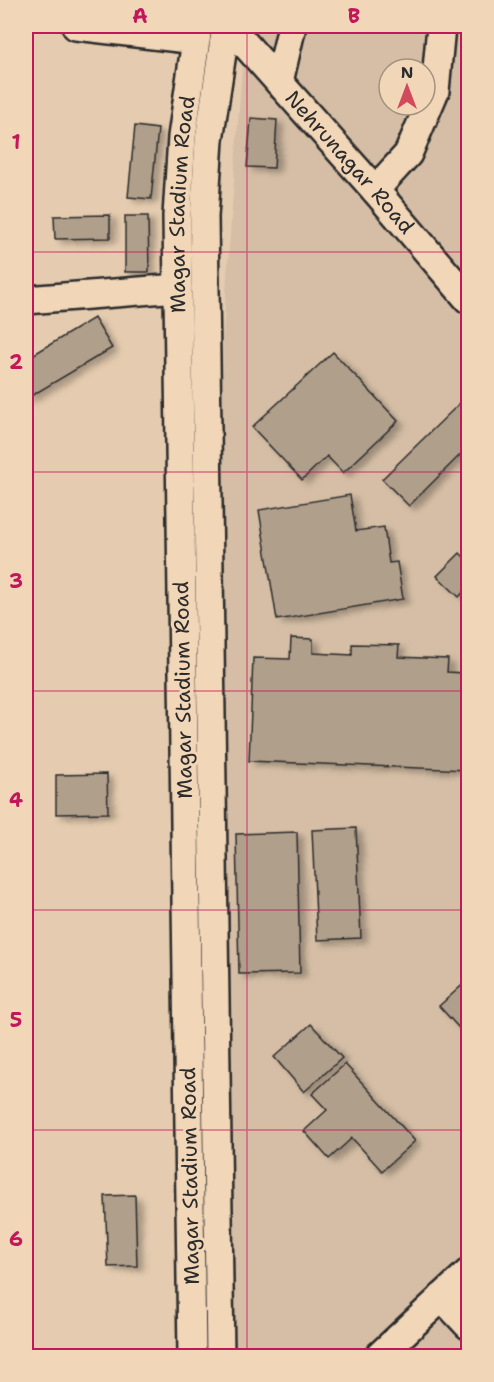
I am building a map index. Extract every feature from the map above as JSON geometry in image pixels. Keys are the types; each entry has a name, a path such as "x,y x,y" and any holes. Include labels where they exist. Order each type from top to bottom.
{"street":[{"path":"76,26 197,33"},
{"name":"Magar Stadium Road","path":"220,1356 204,216 209,140 227,26"},
{"name":"Nehrunagar Road","path":"227,26 375,190 468,299"},
{"path":"279,82 292,26"},
{"path":"375,190 408,154 435,91 441,26"},
{"name":"Magar Stadium Road","path":"192,1356 178,182 197,33"},
{"path":"26,300 178,288"},
{"path":"379,1356 468,1273"},
{"path":"442,1297 468,1325"}],"shaded area":[{"path":"245,26 468,26 468,1356 234,1356 209,1031 223,334"}],"building":[{"path":"251,118 277,120 274,168 247,167"},
{"path":"135,126 158,129 151,199 128,197"},
{"path":"110,215 110,238 55,239 54,216"},
{"path":"125,216 148,216 149,272 125,272"},
{"path":"94,318 112,348 26,399 26,359"},
{"path":"333,352 398,421 343,473 327,456 302,480 252,427"},
{"path":"462,401 468,408 468,447 409,506 382,479"},
{"path":"350,495 356,531 384,527 389,563 397,562 403,599 277,620 259,510"},
{"path":"460,553 468,561 468,587 459,597 437,576"},
{"path":"291,638 313,639 313,653 352,655 352,644 399,645 398,657 448,659 447,672 464,673 464,690 468,690 468,770 249,761 253,658 290,659"},
{"path":"107,774 108,813 56,814 56,775"},
{"path":"356,828 361,938 317,940 312,830"},
{"path":"297,832 300,973 239,974 236,834"},
{"path":"468,980 468,1038 439,1006"},
{"path":"311,1024 342,1058 304,1092 274,1057"},
{"path":"345,1064 415,1141 382,1171 352,1138 329,1159 304,1131 327,1110 312,1094"},
{"path":"135,1195 137,1266 108,1267 105,1196"}]}
